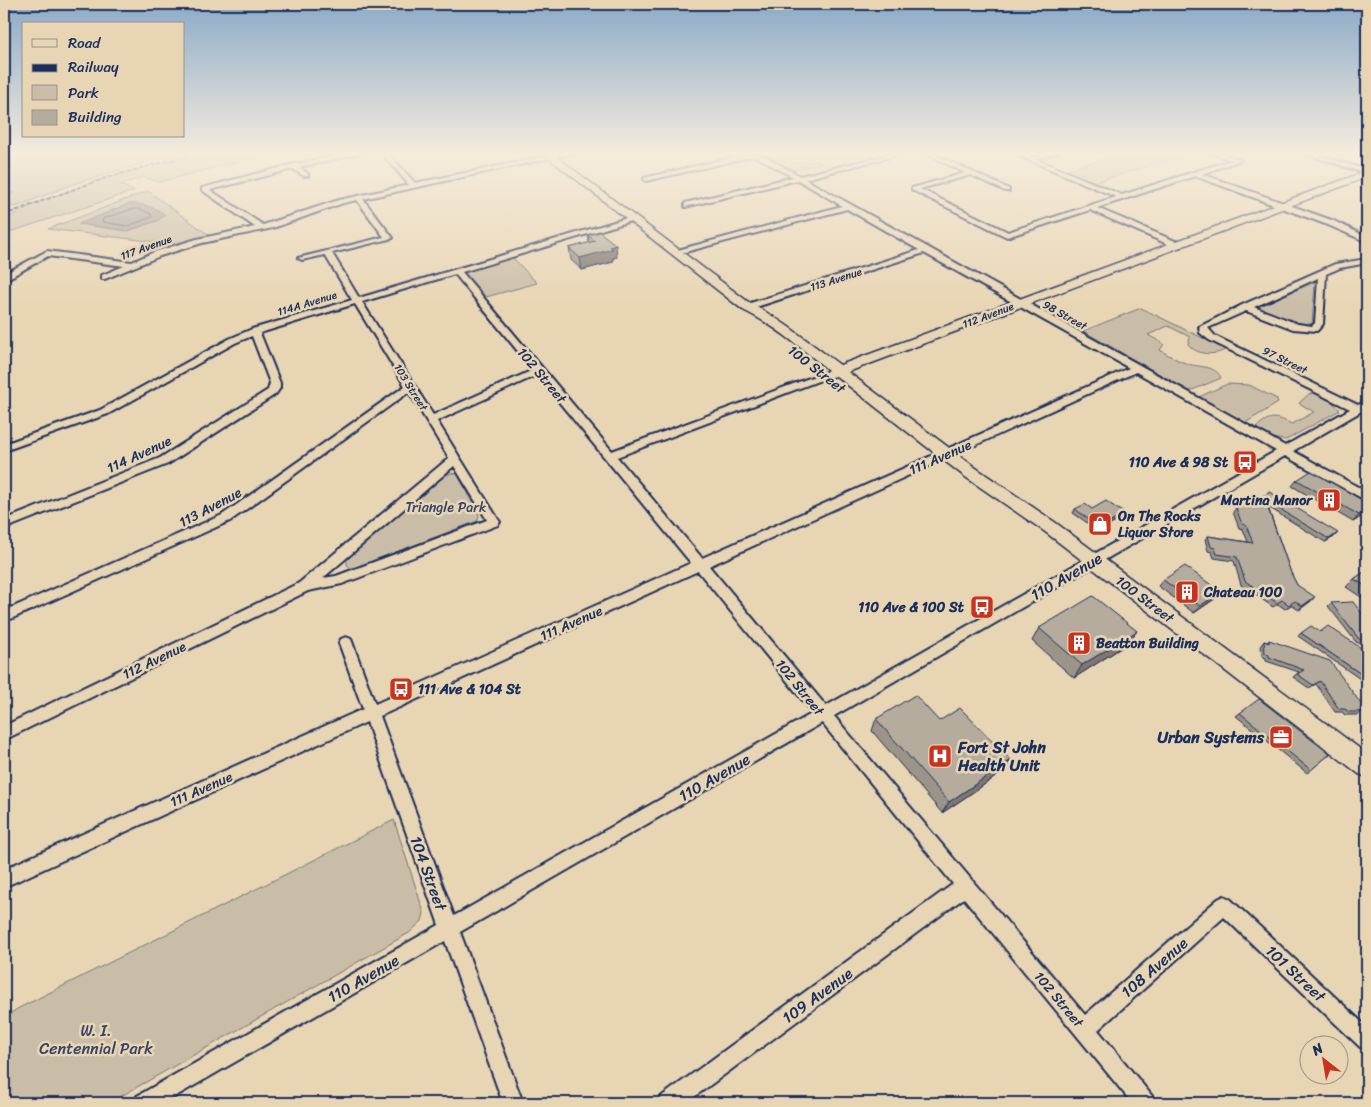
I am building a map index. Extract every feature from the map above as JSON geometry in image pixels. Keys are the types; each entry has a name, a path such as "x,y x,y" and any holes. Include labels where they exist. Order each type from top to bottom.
{"main road":[{"name":"100 Street","path":"612,204 747,307 752,317 832,373 942,456 999,491 1017,507 1050,527 1366,763"},
{"name":"112 Avenue","path":"832,373 1288,204"}],"street":[{"path":"226,204 262,228"},
{"name":"117 Avenue","path":"105,277 130,264 188,244 262,228 331,204"},
{"path":"302,258 389,238 364,204"},
{"path":"688,206 697,204"},
{"name":"98 Street","path":"845,204 1367,497"},
{"path":"943,204 1006,235 1105,204"},
{"path":"1276,204 1331,223 1367,240"},
{"path":"677,254 849,206"},
{"path":"1091,208 1177,245"},
{"name":"114A Avenue","path":"4,448 104,412 232,340 255,331 631,218"},
{"name":"113 Avenue","path":"747,307 925,250"},
{"name":"103 Street","path":"327,252 494,522"},
{"path":"4,277 47,253 130,264"},
{"path":"1245,308 1345,264 1367,261"},
{"name":"102 Street","path":"456,270 822,715 1145,1103"},
{"path":"1245,308 1296,327 1314,329 1319,324 1322,273"},
{"name":"97 Street","path":"1245,308 1206,324 1203,327 1203,331 1212,338 1363,407"},
{"name":"114 Avenue","path":"4,525 164,461 264,398 275,388 274,379 255,331"},
{"name":"111 Avenue","path":"4,878 1138,368"},
{"path":"432,420 538,371"},
{"name":"112 Avenue","path":"609,456 832,373"},
{"name":"113 Avenue","path":"4,617 226,518 252,502 410,387"},
{"name":"110 Avenue","path":"144,1103 1363,407"},
{"name":"112 Avenue","path":"4,733 304,587 455,459"},
{"name":"112 Avenue","path":"304,587 337,581 494,522"},
{"name":"104 Street","path":"346,643 513,1103"},
{"name":"109 Avenue","path":"669,1103 965,886"},
{"name":"108 Avenue","path":"1084,1029 1224,905"},
{"name":"101 Street","path":"1224,905 1367,1040"}],"green space":[{"path":"7,204 23,204 15,207"},
{"path":"37,204 96,204 4,234 4,220"},
{"path":"115,204 166,204 209,235 173,244 48,229"},
{"path":"513,258 537,283 486,297 463,271"},
{"path":"1315,282 1312,325 1309,326 1270,314 1259,308 1260,306"},
{"path":"1141,308 1223,348 1225,350 1211,354 1200,352 1191,348 1188,344 1190,337 1168,326 1148,335 1164,344 1160,350 1166,354 1190,365 1215,370 1221,378 1190,391 1083,331"},
{"path":"1227,384 1249,385 1277,399 1278,403 1245,423 1199,397"},
{"path":"1314,393 1331,401 1340,410 1286,440 1276,439 1256,428 1265,420 1273,418 1292,424 1314,412 1299,403 1309,394"},
{"name":"Triangle Park","path":"452,473 457,474 478,511 479,517 477,521 352,569 347,565 347,559 442,476"},
{"name":"W. I. Centennial Park","path":"394,820 424,913 422,921 409,933 109,1103 4,1103 4,1018 17,1009"}],"water":[{"path":"128,204 148,206 165,215 157,221 128,231 79,224"}],"building":[{"path":"600,232 616,245 610,247 613,249 580,258 569,248 595,241 588,235"},
{"path":"1311,471 1367,503 1367,510 1359,515 1297,480"},
{"path":"1270,492 1338,533 1329,539 1265,500 1297,585 1315,597 1302,606 1295,601 1289,605 1282,600 1277,603 1245,581 1237,557 1217,554 1215,548 1211,547 1208,536 1253,543 1246,525 1242,524 1236,508 1242,504 1249,505"},
{"name":"On The Rocks Liquor Store","path":"1106,501 1125,514 1100,528 1075,509 1085,504 1092,509"},
{"name":"Chateau 100","path":"1185,566 1221,592 1200,606 1163,580"},
{"path":"1367,570 1367,587 1354,579"},
{"name":"Beatton Building","path":"1093,596 1137,631 1082,665 1039,628"},
{"path":"1353,602 1367,620 1367,642 1359,639 1331,603"},
{"path":"1311,626 1320,632 1328,626 1367,652 1367,678 1301,633"},
{"path":"1269,640 1330,661 1364,708 1360,708 1362,712 1349,712 1345,709 1339,709 1320,681 1313,685 1297,674 1304,670 1269,657 1265,653 1264,641 1269,643"},
{"name":"Fort St John Health Unit","path":"915,695 939,721 960,708 1011,760 949,802 876,719"},
{"name":"Urban Systems","path":"1259,699 1330,754 1311,770 1240,713"}],"railway":[{"path":"4,215 35,204"}],"place":[{"name":"110 Ave & 98 St","path":"1245,462"},
{"name":"Martina Manor","path":"1329,500"},
{"name":"On The Rocks Liquor Store","path":"1100,524"},
{"name":"Chateau 100","path":"1187,592"},
{"name":"110 Ave & 100 St","path":"982,607"},
{"name":"Beatton Building","path":"1079,643"},
{"name":"111 Ave & 104 St","path":"401,689"},
{"name":"Urban Systems","path":"1281,737"},
{"name":"Fort St John Health Unit","path":"940,756"}]}
